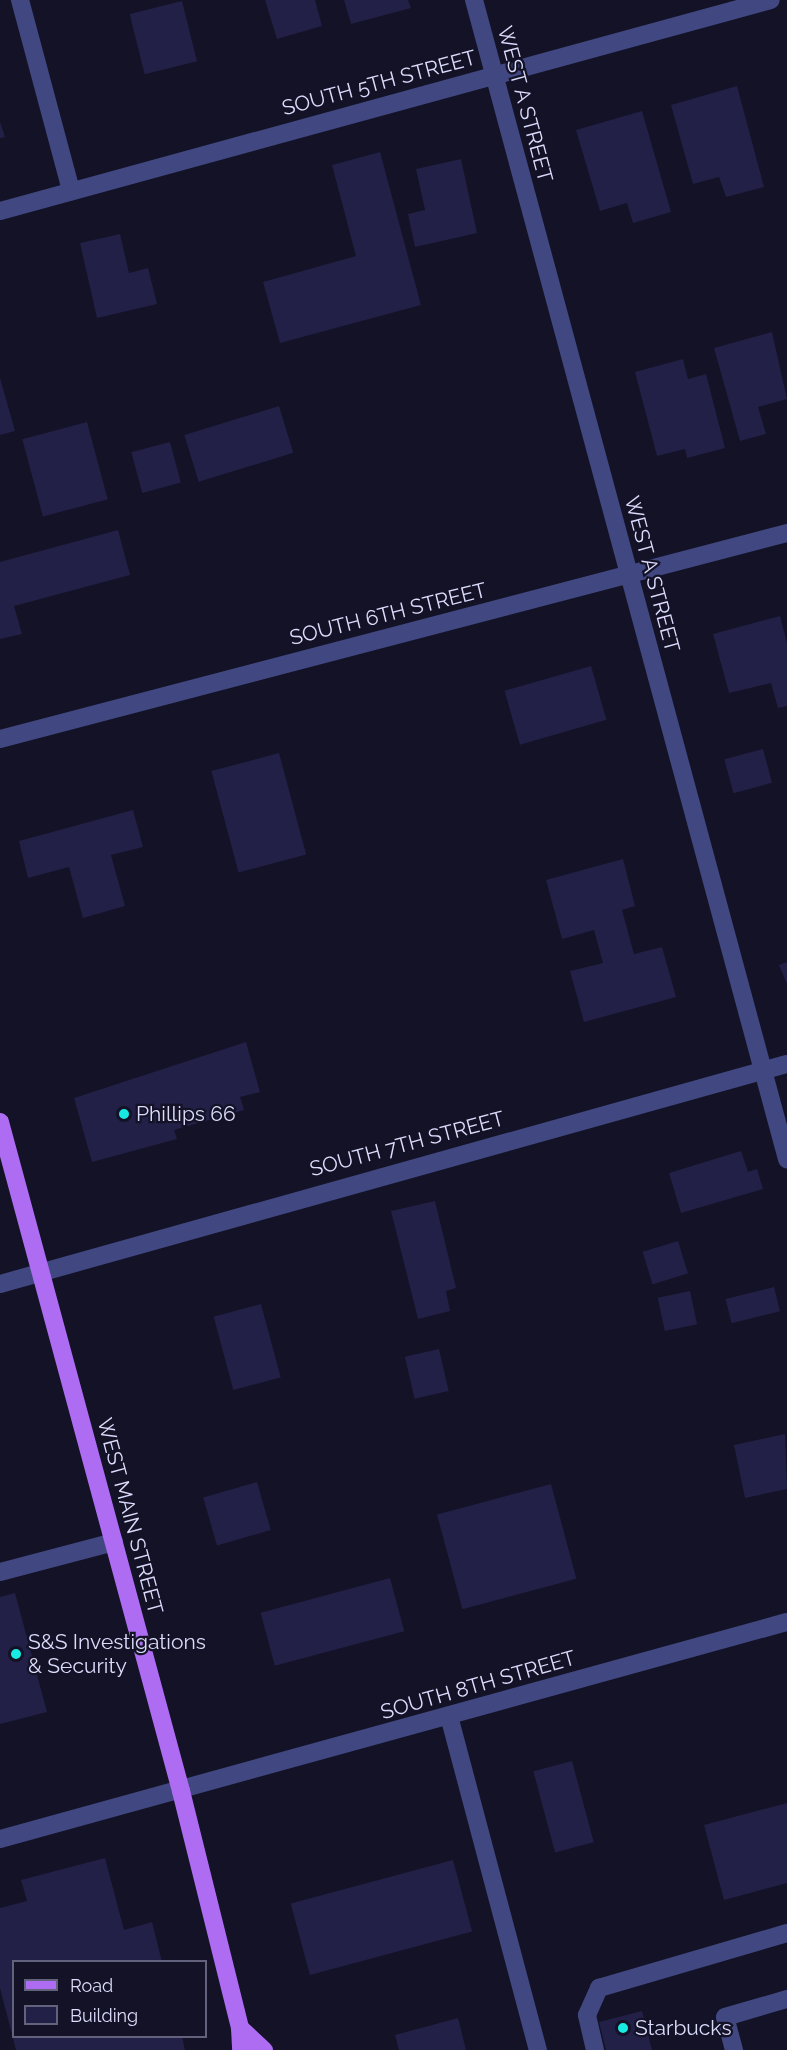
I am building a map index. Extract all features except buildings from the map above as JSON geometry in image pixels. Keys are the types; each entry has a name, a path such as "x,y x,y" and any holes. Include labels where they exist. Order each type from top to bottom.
{"main road":[{"name":"WEST MAIN STREET","path":"0,1122 181,1791 240,2028 241,2050"},
{"path":"229,2050 240,2028 264,2050"}],"street":[{"path":"20,0 71,191"},
{"name":"WEST A STREET","path":"474,0 787,1159"},
{"name":"SOUTH 5TH STREET","path":"0,211 771,0"},
{"name":"SOUTH 6TH STREET","path":"0,739 630,576 787,533"},
{"name":"SOUTH 7TH STREET","path":"0,1284 787,1064"},
{"path":"0,1572 114,1542"},
{"name":"SOUTH 8TH STREET","path":"0,1839 181,1791 787,1622"},
{"path":"449,1716 538,2050"},
{"path":"595,2050 587,2015 599,1988 787,1933"},
{"path":"734,2050 725,2017 787,1999"}],"place":[{"name":"Phillips 66","path":"124,1114"},
{"name":"S&S Investigations & Security","path":"16,1654"},
{"name":"Starbucks","path":"623,2028"}]}
